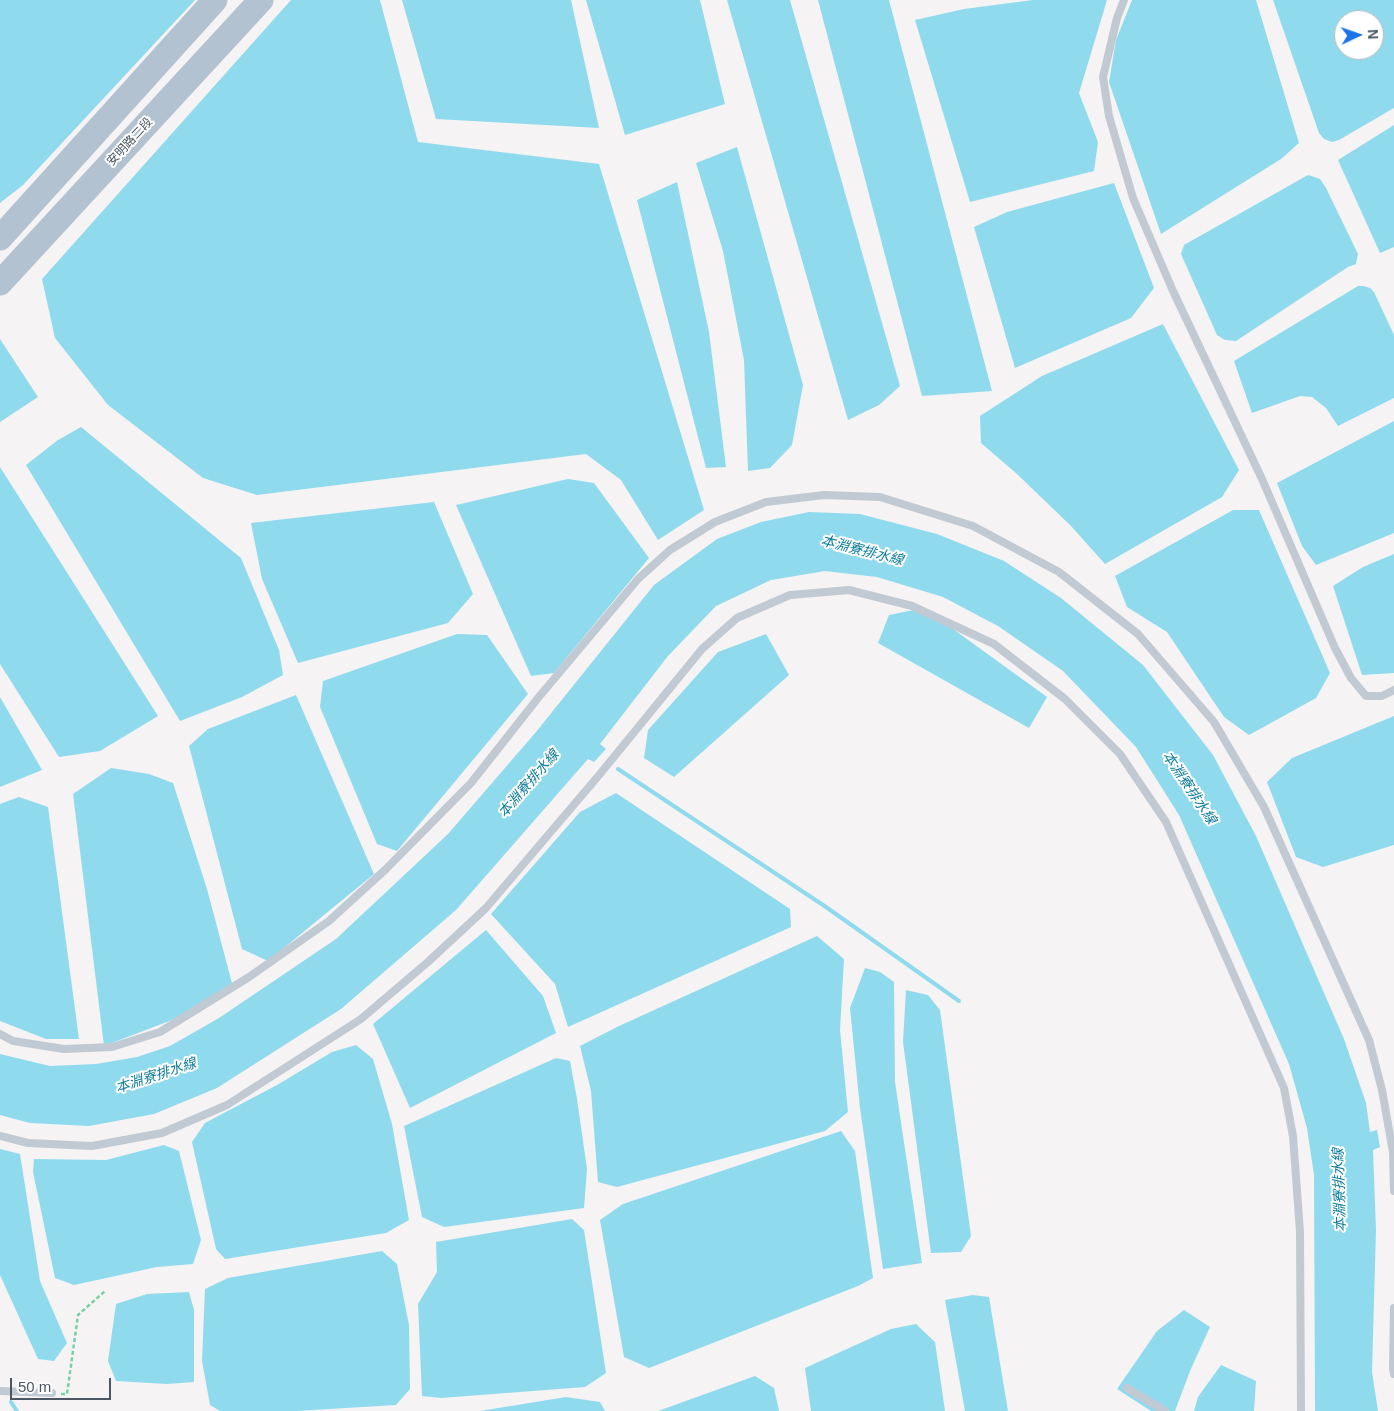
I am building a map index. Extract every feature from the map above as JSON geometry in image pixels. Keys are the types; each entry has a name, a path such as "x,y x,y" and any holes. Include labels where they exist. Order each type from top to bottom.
{"main road":[{"path":"0,238 215,0"},
{"name":"安明路二段","path":"6,277 261,0"}],"lane":[{"path":"1124,0 1117,18 1103,77 1109,116 1133,198 1173,291 1262,479 1335,648 1351,678 1366,696 1382,696 1394,690"},
{"path":"0,1034 13,1041 64,1049 112,1047 160,1032 249,977 329,921 386,869 471,783 538,698 638,579 670,550 715,522 766,502 824,495 880,497 973,526 1060,572 1138,634 1214,722 1264,807 1368,1040 1382,1090 1393,1152 1394,1190"},
{"path":"0,1136 28,1143 92,1146 162,1133 227,1105 361,1019 429,961 486,908 600,774 702,649 737,618 790,595 849,590 912,606 994,644 1065,699 1120,754 1166,822 1284,1088 1293,1136 1300,1232 1301,1411"},
{"path":"1394,1308 1394,1374"},
{"path":"1127,1388 1165,1411"},
{"path":"0,1391 52,1394"}],"path":[{"path":"52,1394 67,1394 78,1315 105,1291"}],"water":[{"path":"0,0 195,0 23,185 0,203"},
{"path":"291,0 380,0 418,142 599,164 704,510 658,540 621,480 586,454 257,495 203,478 108,405 55,338 42,279"},
{"path":"402,0 571,0 599,128 436,119"},
{"path":"586,0 700,0 725,104 625,135"},
{"path":"727,0 790,0 900,386 879,405 848,420"},
{"path":"818,0 889,0 992,391 922,396"},
{"path":"1033,0 1107,0 1079,93 1098,142 1094,171 970,202 915,20 964,9"},
{"path":"1132,0 1256,0 1299,143 1281,159 1161,234 1109,82 1116,40"},
{"path":"1273,0 1394,0 1394,108 1339,140 1332,142 1324,139 1319,133"},
{"path":"1394,125 1394,247 1380,253 1338,160"},
{"path":"737,147 803,385 792,445 770,468 748,471 744,360 723,251 696,163"},
{"path":"1308,175 1320,179 1326,188 1358,254 1356,264 1348,267 1236,341 1225,340 1217,335 1181,254 1184,245"},
{"path":"677,182 709,332 726,467 706,468 637,200"},
{"path":"1114,183 1154,288 1131,318 1015,368 974,227 1007,212"},
{"path":"1358,286 1370,288 1374,292 1394,335 1394,398 1338,426 1326,408 1312,397 1300,396 1252,413 1234,361"},
{"path":"1163,324 1239,470 1222,497 1105,564 1071,526 1017,474 981,443 980,416 1042,376"},
{"path":"0,339 38,397 0,422"},
{"path":"1394,421 1394,533 1316,565 1302,546 1277,483"},
{"path":"81,427 241,558 279,650 283,675 242,697 180,721 26,465 58,440"},
{"path":"0,467 158,716 100,751 59,757 0,664"},
{"path":"568,479 594,483 649,558 554,673 531,676 456,505"},
{"path":"434,502 473,594 448,623 298,663 262,579 251,523"},
{"path":"1233,510 1259,510 1330,673 1316,698 1249,735 1224,717 1167,632 1127,607 1115,576"},
{"name":"本淵寮排水線","path":"809,512 860,514 937,534 1004,561 1061,598 1143,665 1213,755 1256,836 1344,1039 1366,1103 1370,1132 1377,1130 1380,1147 1373,1150 1376,1230 1372,1372 1378,1411 1315,1411 1314,1175 1307,1128 1289,1064 1179,815 1136,747 1063,671 998,626 943,597 877,577 825,571 771,580 716,606 668,656 600,744 606,749 594,762 588,759 456,910 341,1009 217,1088 154,1114 89,1126 30,1123 0,1115 0,1054 50,1066 96,1064 137,1057 170,1046 219,1018 336,939 448,834 536,732 654,585 717,539 761,522"},
{"path":"1394,554 1394,673 1362,675 1333,586 1363,567"},
{"path":"924,608 1047,697 1029,728 878,643 889,615"},
{"path":"457,634 487,635 528,694 397,851 377,844 320,707 323,681"},
{"path":"766,634 789,675 674,777 644,758 648,730 718,652"},
{"path":"296,695 374,874 268,961 242,949 189,746 208,729"},
{"path":"0,697 42,770 0,787"},
{"path":"1394,716 1394,845 1323,867 1296,857 1267,782 1292,758"},
{"path":"111,768 149,774 173,783 207,889 233,987 172,1020 104,1046 73,794"},
{"path":"616,793 790,909 791,927 568,1027 555,984 491,914 580,812"},
{"path":"19,797 48,807 79,1039 46,1039 0,1021 0,804"},
{"path":"486,930 543,996 556,1033 410,1108 373,1024"},
{"path":"817,936 844,959 840,1030 848,1112 825,1131 617,1187 598,1182 591,1091 580,1046 619,1026"},
{"path":"865,968 880,972 894,982 895,1082 922,1263 883,1269 860,1108 850,1008"},
{"path":"906,990 928,995 940,1010 971,1236 961,1252 931,1253 903,1042"},
{"path":"356,1045 373,1059 392,1124 409,1220 386,1233 225,1259 216,1249 192,1142 205,1123 277,1085 332,1052"},
{"path":"556,1058 570,1061 587,1169 584,1208 444,1227 422,1217 404,1126"},
{"path":"841,1131 855,1151 873,1278 858,1286 649,1368 624,1357 600,1220 623,1204"},
{"path":"164,1145 179,1151 201,1240 193,1264 157,1267 74,1285 55,1278 33,1172 34,1159 106,1160"},
{"path":"0,1149 20,1154 40,1281 67,1343 54,1361 38,1359 0,1275"},
{"path":"572,1219 584,1230 606,1373 585,1387 441,1398 422,1396 418,1304 437,1272 436,1242"},
{"path":"382,1251 397,1264 409,1325 410,1389 396,1405 296,1411 220,1411 210,1405 202,1361 205,1289 228,1278"},
{"path":"189,1292 194,1310 194,1382 167,1384 116,1381 108,1361 116,1304 147,1294"},
{"path":"973,1295 989,1297 1008,1411 965,1411 945,1300"},
{"path":"1184,1310 1210,1327 1190,1371 1175,1411 1151,1411 1117,1389 1157,1331"},
{"path":"916,1324 935,1342 945,1411 811,1411 805,1368 891,1329"},
{"path":"1221,1365 1256,1381 1254,1411 1194,1411 1198,1397"},
{"path":"755,1376 774,1388 779,1411 658,1411"},
{"path":"566,1397 600,1402 605,1411 480,1411"}],"waterway":[{"path":"618,769 826,907 959,1001"},
{"path":"11,1402 17,1411"}]}
